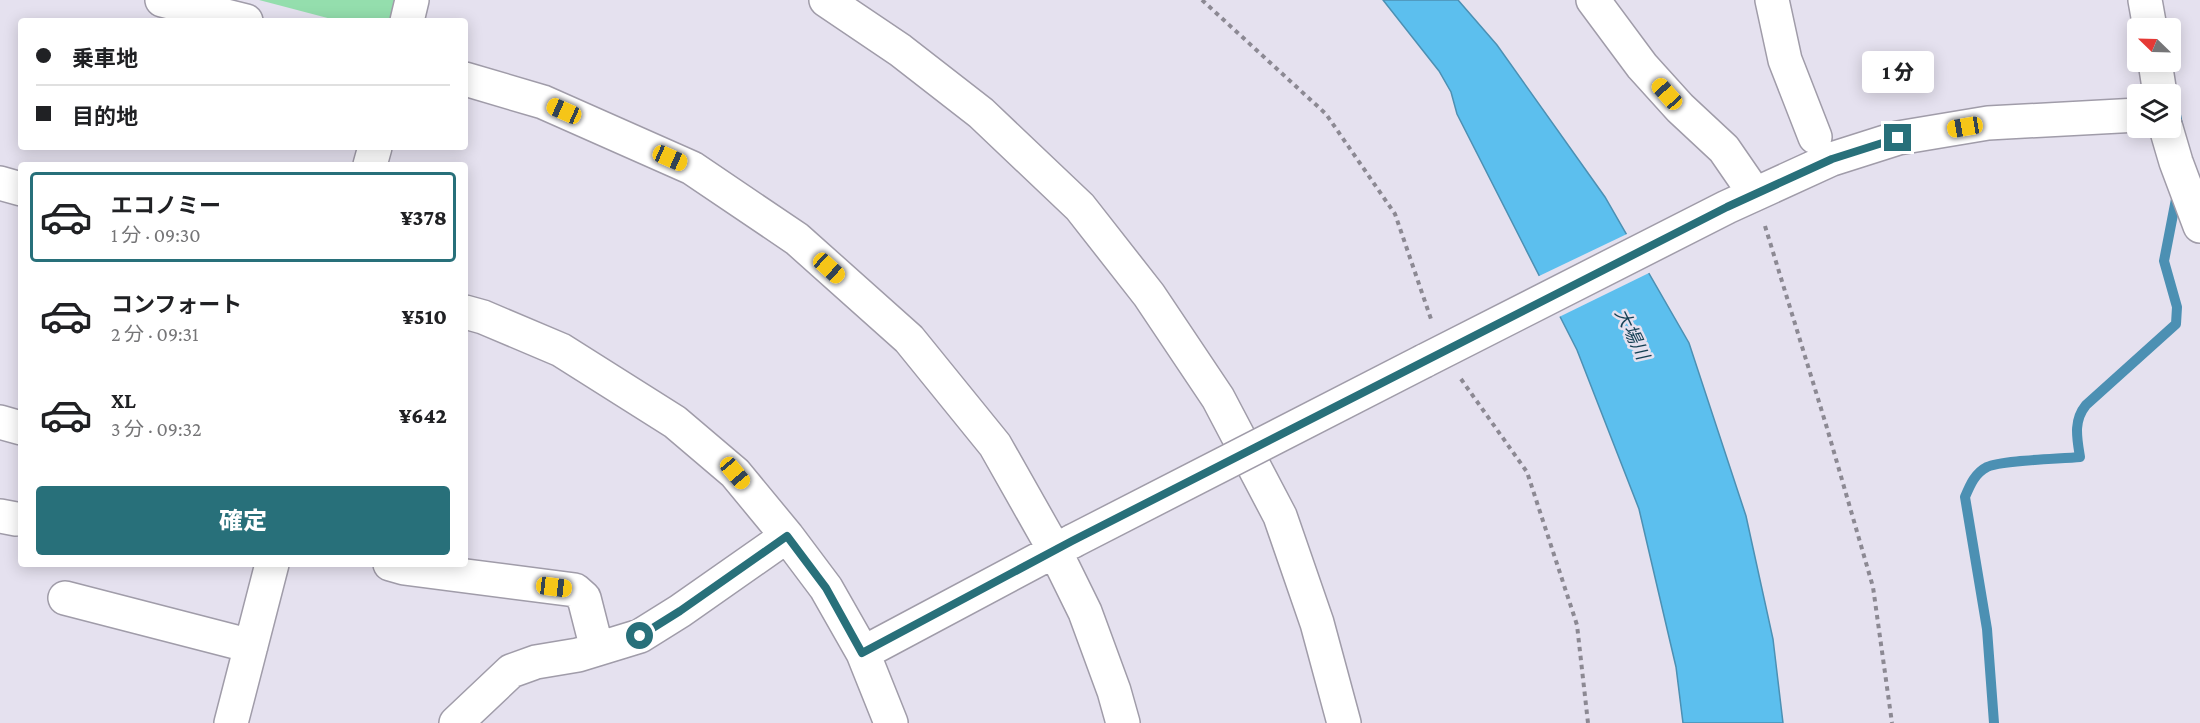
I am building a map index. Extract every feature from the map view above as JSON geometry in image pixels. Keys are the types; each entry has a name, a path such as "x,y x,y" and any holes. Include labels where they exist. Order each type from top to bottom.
{"street":[{"path":"162,0 234,18"},
{"path":"408,18 412,0"},
{"path":"826,0 900,50 981,113 1080,207 1149,295 1218,398 1280,516 1317,623 1344,723"},
{"path":"1593,0 1642,66 1680,108 1724,149 1741,201"},
{"path":"1772,0 1785,60 1815,137"},
{"path":"2145,0 2148,18"},
{"path":"468,80 543,102 692,168 797,239 909,339 995,445 1064,546 1123,723"},
{"path":"862,653 1064,546 1442,352 1741,201 1832,159 1898,138 1988,123 2127,116"},
{"path":"2172,138 2188,162 2200,226"},
{"path":"0,183 18,188"},
{"path":"468,313 561,350 675,422 735,473 826,588 862,653 891,723"},
{"path":"0,422 18,427"},
{"path":"456,723 511,671 536,662 597,649 640,636 680,611 787,536"},
{"path":"231,723 271,567"},
{"path":"400,567 575,590 584,598 597,649"},
{"path":"65,598 251,646"}],"path":[{"path":"1202,0 1326,114 1395,214 1442,352 1527,472 1576,624 1588,723"},
{"path":"1741,201 1827,428 1873,587 1892,723"}],"green space":[{"path":"259,0 398,0 393,18 328,18"}],"water":[{"name":"大場川","path":"1383,0 1458,0 1497,45 1605,197 1689,343 1746,516 1773,639 1783,723 1683,723 1676,667 1639,509 1577,350 1457,114 1451,92 1439,71"}],"pier":[{"path":"1629,233 1651,272 1557,318 1537,277"}],"waterway":[{"path":"1994,723 1987,629 1965,497 1976,476 1987,467 2018,461 2080,457 2078,423 2086,405 2176,324 2177,307 2164,261 2177,194"}],"route":[{"path":"640,636 680,611 787,536 826,588 862,653 1072,541 1727,207 1832,159 1898,138"}]}
